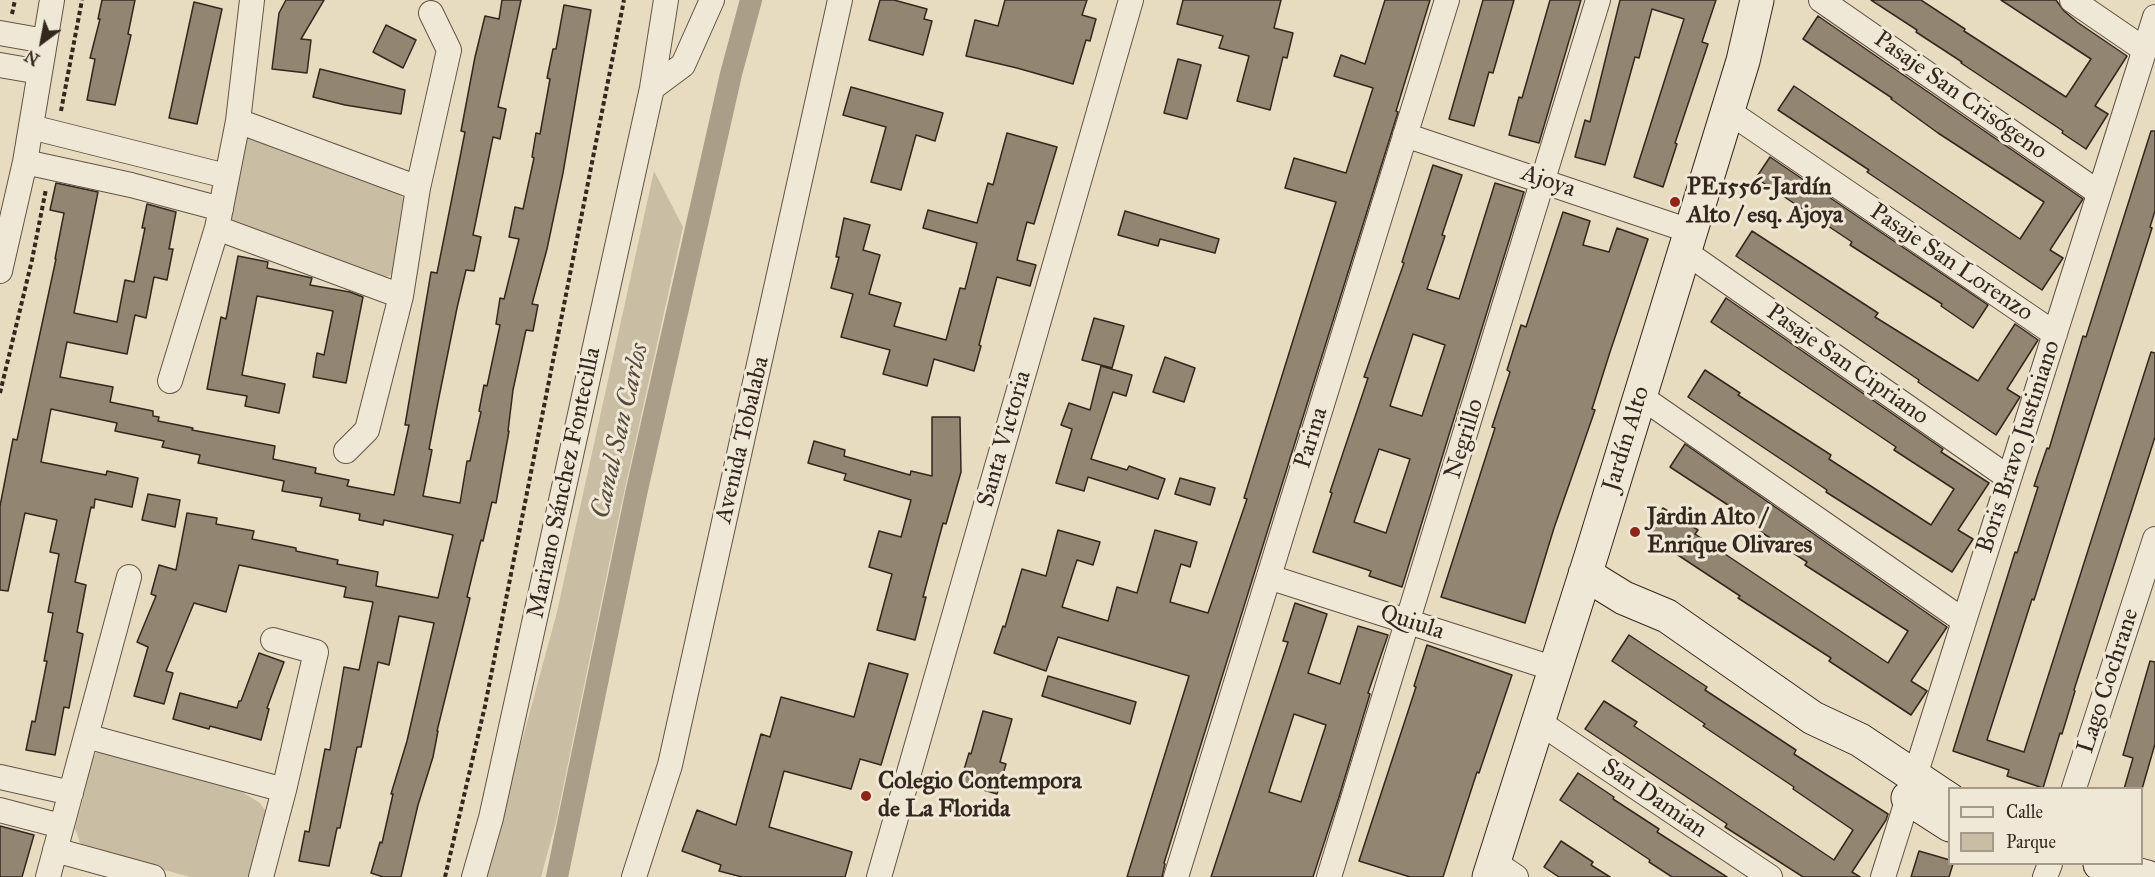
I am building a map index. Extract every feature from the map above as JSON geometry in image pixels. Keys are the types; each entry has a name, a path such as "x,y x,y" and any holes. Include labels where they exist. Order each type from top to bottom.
{"street":[{"path":"0,272 25,162 52,0"},
{"path":"170,381 219,218 238,121 252,0"},
{"name":"Mariano Sánchez Fontecilla","path":"474,877 491,818 652,88 666,0"},
{"path":"652,88 683,65 712,0"},
{"name":"Avenida Tobalaba","path":"634,877 670,765 840,0"},
{"name":"Santa Victoria","path":"879,877 1131,0"},
{"name":"Parina","path":"1176,877 1447,0"},
{"name":"Negrillo","path":"1329,877 1598,0"},
{"name":"Jardín Alto","path":"1500,872 1539,722 1728,111 1750,36 1757,0"},
{"name":"Pasaje San Crisógeno","path":"1821,0 2099,193"},
{"path":"2072,0 2145,50"},
{"path":"346,451 367,430 400,296 418,188 449,50 431,13"},
{"name":"Boris Bravo Justiniano","path":"1883,877 2155,17"},
{"path":"0,33 45,41"},
{"path":"0,65 40,72"},
{"name":"Pasaje San Lorenzo","path":"1728,111 2055,334"},
{"path":"238,121 418,188"},
{"path":"31,127 226,176"},
{"name":"Ajoya","path":"1405,135 1544,180 1687,241"},
{"path":"25,162 131,185 219,218 400,296"},
{"name":"Pasaje San Cipriano","path":"1687,241 2009,478"},
{"path":"1640,396 1964,621"},
{"name":"Lago Cochrane","path":"2075,787 2155,538"},
{"path":"1589,563 1645,589 1667,616 1813,718 1860,740 1948,823"},
{"path":"48,877 129,577"},
{"name":"Quiula","path":"1269,577 1555,669"},
{"path":"261,877 316,652 273,640"},
{"name":"San Damian","path":"1539,722 1770,877"},
{"path":"86,736 284,790"},
{"path":"0,777 71,793"},
{"path":"1911,787 1948,799"},
{"path":"0,810 61,826"},
{"path":"55,850 153,877"},
{"path":"2104,865 2147,877"}],"path":[{"path":"56,133 82,0"},
{"path":"444,877 485,706 624,0"},
{"path":"0,393 32,260 50,168"}],"green space":[{"path":"256,132 393,190 410,203 395,274 379,279 236,224 229,216 246,137"},
{"path":"654,171 683,227 620,511 556,822 541,877 485,877 557,612"},
{"path":"109,746 242,792 260,803 269,816 256,877 190,877 106,854 80,843 75,828 91,761 97,752"}],"building":[{"path":"102,0 135,0 128,34 131,35 115,105 87,100 95,59 90,58 100,19 98,19"},
{"path":"286,0 324,0 301,39 311,40 307,73 272,69 279,13"},
{"path":"502,0 521,0 498,107 506,109 500,139 493,137 473,235 481,237 474,271 466,270 457,308 429,449 432,450 423,496 460,503 467,461 470,461 481,412 479,411 484,385 487,386 500,325 496,324 500,298 504,299 519,239 509,237 515,207 523,209 534,158 532,157 536,133 540,134 550,79 547,78 553,49 556,49 564,5 591,10 563,173 547,249 532,304 538,305 533,331 526,330 513,390 509,431 496,503 492,502 483,541 481,540 433,757 418,805 401,877 383,877 371,873 380,842 382,843 393,794 391,794 407,741 434,623 399,616 389,665 378,662 361,747 357,747 340,828 337,828 329,866 299,861 305,831 309,832 325,749 330,750 344,667 359,670 373,602 344,597 346,587 239,565 226,612 194,603 166,671 173,673 164,704 134,696 148,647 137,642 156,596 151,594 159,565 176,570 187,513 217,518 216,524 254,531 252,539 338,560 337,564 378,572 376,586 438,598 453,535 384,520 383,525 359,520 360,514 320,506 322,498 282,491 284,481 198,463 200,455 162,447 164,441 115,431 117,423 51,409 41,462 106,475 107,471 138,478 132,507 95,499 94,508 91,507 75,582 86,585 77,632 83,634 69,708 64,707 55,755 26,750 32,721 35,722 47,661 44,661 53,613 48,612 59,554 50,552 57,520 25,513 8,591 0,590 0,506 13,439 17,440 64,213 50,210 56,183 98,192 74,313 117,322 125,280 134,282 145,228 142,228 147,204 176,212 169,249 173,249 167,280 154,277 146,318 135,315 127,354 67,342 60,377 113,387 110,402 153,411 153,416 159,417 158,421 275,446 273,459 316,468 315,473 349,480 347,486 394,495 409,425 405,425 431,272 437,273 465,132 461,131 475,57 485,16 499,19"},
{"path":"880,0 894,0 927,9 924,19 932,21 923,55 869,40"},
{"path":"1005,0 1087,0 1082,15 1096,19 1090,41 1086,40 1073,84 966,56 975,20 998,26"},
{"path":"1183,0 1281,0 1274,28 1293,33 1287,58 1283,57 1270,110 1237,101 1249,56 1219,48 1223,36 1177,24"},
{"path":"1385,0 1430,0 1396,111 1398,112 1164,863 1162,877 1127,877 1189,676 1058,637 1046,671 994,653 1003,626 1005,627 1022,569 1046,576 1058,530 1100,542 1093,565 1077,560 1062,607 1108,621 1117,587 1137,593 1155,530 1197,542 1190,567 1181,564 1170,602 1208,613 1247,499 1244,498 1336,202 1285,188 1294,158 1346,173 1373,88 1334,76 1341,55 1365,64"},
{"path":"1483,0 1514,0 1493,73 1489,72 1474,126 1449,119"},
{"path":"1550,0 1581,0 1539,143 1509,135"},
{"path":"1620,0 1716,0 1702,42 1708,44 1663,187 1634,177 1684,19 1652,9 1639,58 1635,57 1605,165 1575,157 1585,120 1590,122"},
{"path":"1871,0 1921,0 1965,29 1964,31 2066,97 2091,59 2001,0 2056,0 2064,11 2077,22 2127,56 2095,106 2108,114 2086,149"},
{"path":"194,2 222,9 197,124 169,118"},
{"path":"1818,16 2083,199 2050,250 2063,258 2042,290 1778,110 1794,86 2020,239 2044,202 1938,133 1892,98 1803,39"},
{"path":"386,25 416,40 403,68 373,52"},
{"path":"1178,59 1201,65 1187,119 1164,113"},
{"path":"320,69 405,90 401,114 313,97"},
{"path":"851,87 943,113 935,141 916,135 901,190 871,182 886,127 843,115"},
{"path":"2151,131 2155,131 2155,211 2150,227 2152,228 1987,740 2024,752 2151,352 2155,353 2155,437 2062,734 2060,733 2043,787 2040,787 2007,776 2009,770 1953,751 2015,552 2017,553 2038,487 2034,486 2047,448 2049,449 2083,336 2086,337"},
{"path":"1007,133 1057,147 1034,224 1027,222 1017,260 1036,265 1030,286 997,277 974,371 934,359 927,386 883,374 890,350 841,337 853,294 831,288 839,257 836,257 844,218 870,225 863,250 880,255 869,294 901,303 894,326 946,340 960,288 965,289 977,243 923,228 928,210 977,223 988,183 993,185"},
{"path":"1770,157 1988,305 1973,328 1941,306 1942,304 1850,245 1852,242 1756,178"},
{"path":"1433,165 1462,175 1427,289 1459,299 1495,183 1524,192 1402,587 1369,576 1371,571 1313,552 1332,493 1330,492 1368,378 1364,377 1404,263 1402,262","holes":["1413,334 1445,345 1422,416 1390,406","1379,449 1410,459 1386,533 1354,522"]},
{"path":"1125,211 1219,239 1215,253 1160,239 1158,246 1118,235"},
{"path":"1563,212 1590,221 1583,245 1609,252 1617,228 1648,239 1525,623 1441,597 1495,428 1492,427 1510,372 1507,370 1521,325 1526,327"},
{"path":"1752,231 1878,313 1875,317 1978,381 2015,324 2038,340 2007,389 2020,397 1996,435 1736,256"},
{"path":"238,256 268,262 267,268 312,278 310,285 350,292 363,297 346,383 313,377 317,353 324,355 333,311 257,296 242,375 285,384 279,413 245,406 247,396 207,389 221,317 226,319"},
{"path":"1726,298 1943,449 1941,452 1989,483 1958,530 1973,539 1952,572 1826,492 1827,490 1688,397 1705,370 1740,393 1738,395 1831,455 1829,459 1931,525 1954,489 1894,450 1896,447 1711,322"},
{"path":"1094,318 1124,326 1112,368 1082,360"},
{"path":"1165,357 1195,368 1184,402 1153,392"},
{"path":"1101,366 1132,375 1126,396 1113,392 1091,459 1127,470 1129,466 1165,479 1158,499 1088,477 1084,491 1056,483 1072,429 1061,425 1069,403 1090,410"},
{"path":"932,417 960,417 961,472 946,524 943,523 923,597 926,597 915,640 877,630 892,574 869,567 879,531 901,537 911,500 844,480 846,474 808,463 814,441 845,450 844,456 910,475 911,471 932,476"},
{"path":"1685,444 1947,627 1911,681 1927,691 1911,715 1829,661 1831,658 1738,598 1740,596 1646,534 1663,508 1698,530 1695,534 1888,663 1908,631 1805,565 1807,562 1758,530 1760,526 1670,467"},
{"path":"1180,478 1215,488 1210,505 1175,494"},
{"path":"148,494 180,500 175,527 142,520"},
{"path":"1295,603 1327,614 1308,673 1340,684 1358,626 1388,635 1368,693 1370,694 1313,877 1211,877 1288,642 1283,641","holes":["1294,714 1326,725 1301,802 1269,792"]},
{"path":"1629,635 1707,687 1705,690 1796,750 1794,754 1888,814 1852,872 1860,877 1803,877 1725,827 1727,824 1585,729 1604,701 1637,722 1634,726 1834,860 1853,830 1703,726 1705,724 1612,661"},
{"path":"1427,645 1512,675 1443,877 1410,877 1359,861 1416,687 1414,686"},
{"path":"259,653 284,662 267,708 269,709 261,740 173,719 180,693 237,708"},
{"path":"2150,661 2155,662 2155,744 2143,787 2125,787 2133,758 2123,755"},
{"path":"869,663 908,674 881,765 860,759 851,789 784,771 769,827 852,852 845,877 742,877 719,871 721,865 682,851 697,810 736,825 761,734 770,737 781,697 854,717"},
{"path":"1048,676 1136,702 1130,724 1042,696"},
{"path":"983,711 1012,719 1000,762 1006,764 997,794 960,783"},
{"path":"1578,773 1659,829 1657,832 1727,877 1672,877 1560,800"},
{"path":"0,826 34,835 22,877 0,877"},
{"path":"1561,841 1593,862 1591,865 1610,877 1559,877 1544,867"},
{"path":"1919,851 1948,859 1948,865 1953,865 1949,877 1911,877"}],"waterway":[{"name":"Canal San Carlos","path":"557,877 636,494 731,74 751,0"}],"place":[{"name":"PE1556-Jardín Alto / esq. Ajoya","path":"1675,202"},
{"name":"Jardin Alto / Enrique Olivares","path":"1635,532"},
{"name":"Colegio Contempora de La Florida","path":"866,796"}]}
